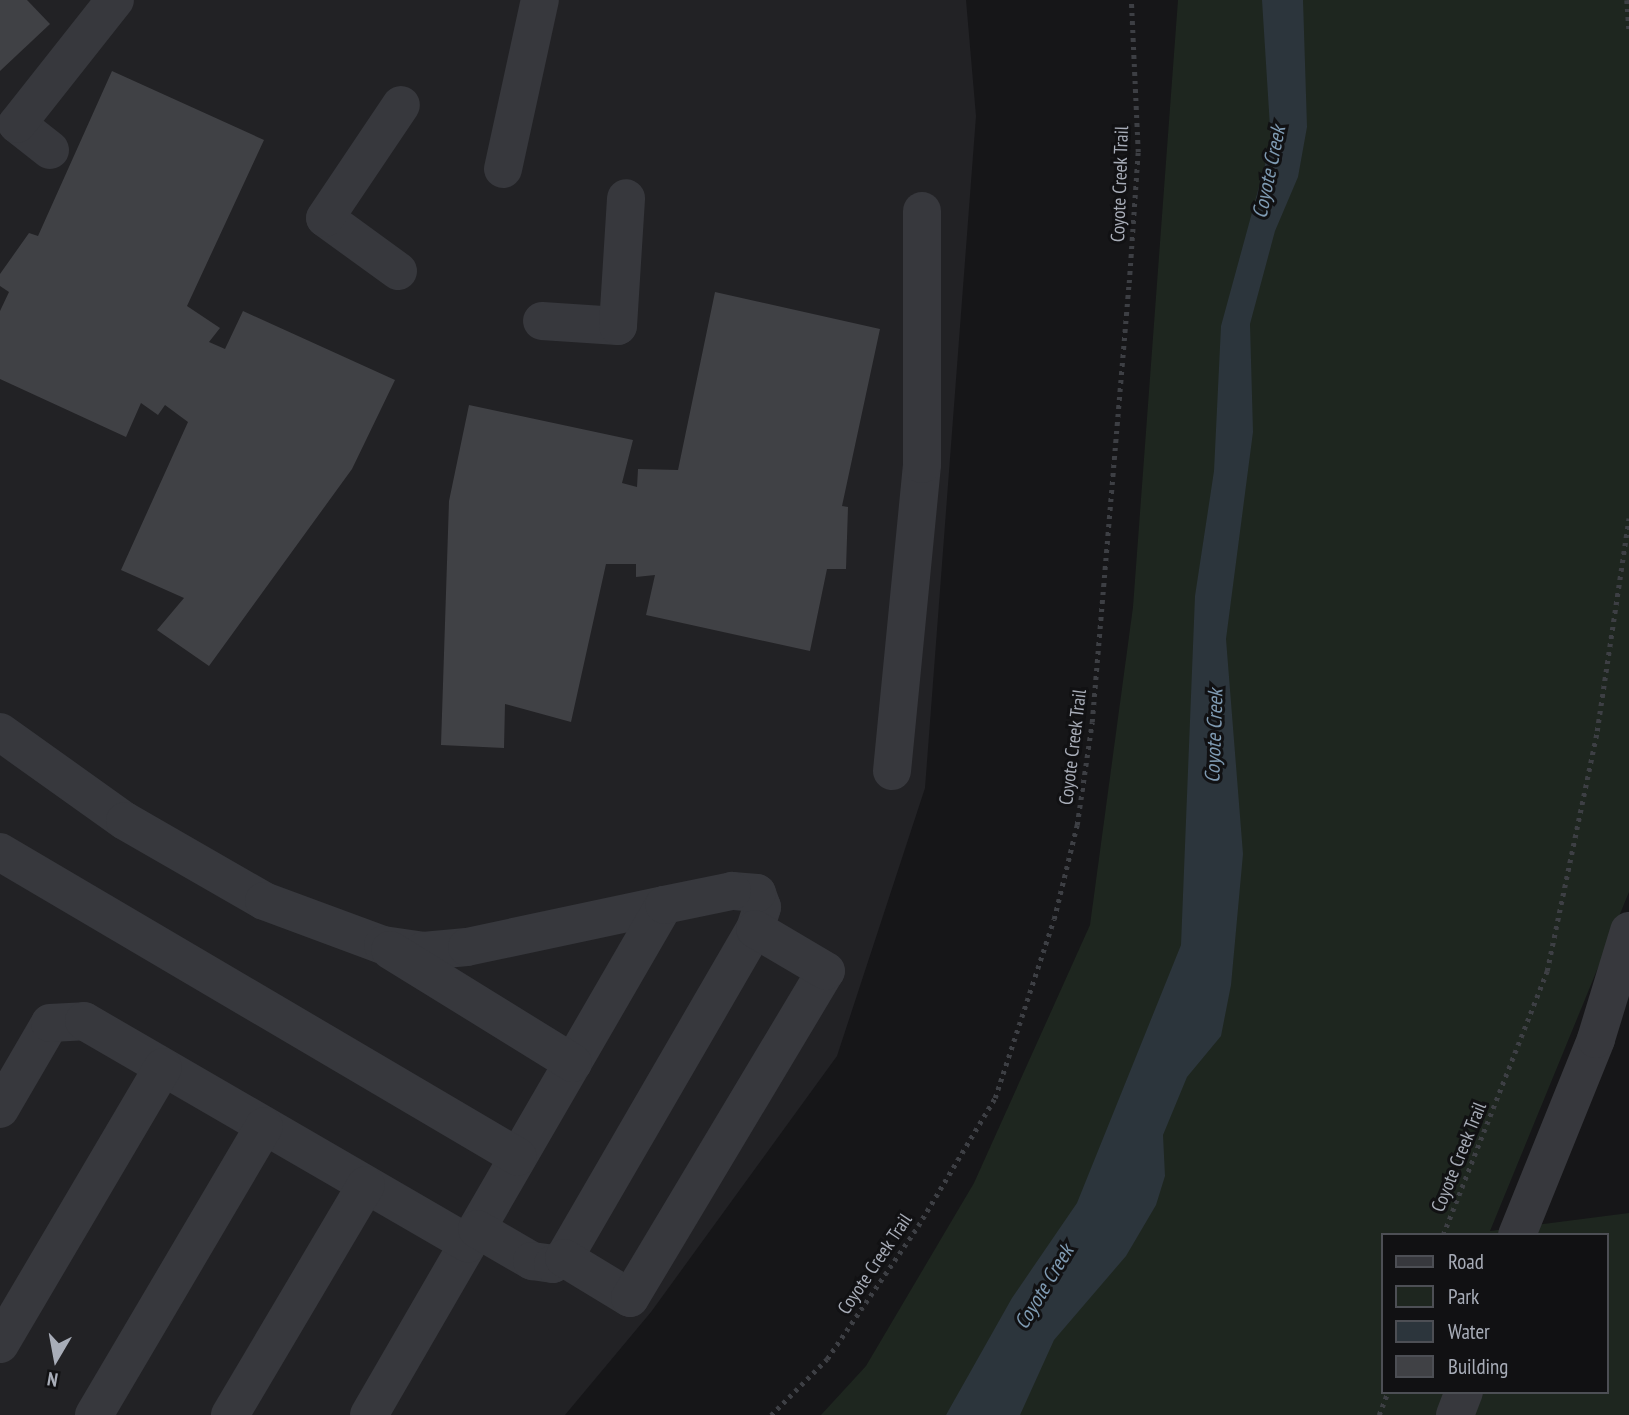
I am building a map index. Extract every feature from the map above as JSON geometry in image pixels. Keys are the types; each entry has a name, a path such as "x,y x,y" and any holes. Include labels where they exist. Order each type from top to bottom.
{"lane":[{"path":"50,150 17,124 115,0"},
{"path":"503,169 540,0"},
{"path":"398,271 325,218 401,105"},
{"path":"542,321 618,327 626,198"},
{"path":"892,771 922,464 922,211"},
{"path":"0,732 125,821 264,901 383,945 573,1063"},
{"path":"0,852 519,1157"},
{"path":"0,1109 50,1023 85,1021 366,1185 472,1236 532,1261 553,1264 564,1258 755,929 762,907 757,893 732,891 467,947 423,951 383,945"},
{"path":"369,1415 664,905"},
{"path":"564,1258 630,1298 826,971 755,929"},
{"path":"1518,1233 1595,1039 1629,931"},
{"path":"0,1344 163,1067"},
{"path":"94,1415 264,1126"},
{"path":"230,1415 366,1185"},
{"path":"1455,1415 1463,1394"}],"path":[{"name":"Coyote Creek Trail","path":"771,1415 827,1359 918,1226 995,1098 1054,919 1077,825 1092,722 1138,152 1130,0"},
{"path":"1627,0 1629,31"},
{"name":"Coyote Creek Trail","path":"1444,1233 1547,971 1598,732 1629,518"},
{"path":"1379,1415 1387,1394"}],"shaded area":[{"path":"0,0 966,0 976,116 925,788 837,1056 651,1312 565,1415 0,1415"}],"green space":[{"path":"1178,0 1629,0 1629,892 1490,1231 1629,1213 1629,1415 821,1415 866,1366 974,1183 1090,925 1133,607"}],"water":[{"name":"Coyote Creek","path":"1262,0 1303,0 1307,127 1298,177 1275,231 1250,324 1253,432 1226,639 1243,854 1231,985 1221,1036 1187,1077 1163,1135 1165,1176 1156,1205 1126,1256 1054,1340 1020,1415 946,1415 1012,1298 1077,1203 1181,945 1195,596 1214,471 1221,326 1271,143"}],"building":[{"path":"0,0 27,0 50,24 0,71"},
{"path":"112,71 264,140 187,306 220,328 209,342 225,349 243,311 395,380 352,469 209,666 157,630 184,598 121,570 188,422 165,405 158,415 141,403 126,437 0,379 0,311 9,292 0,286 0,274 29,233 38,236"},
{"path":"715,292 880,329 842,506 848,507 846,569 827,569 810,651 646,615 655,575 636,577 636,564 606,564 571,722 505,704 504,748 441,745 449,501 469,405 633,440 622,483 637,487 638,469 678,470"}]}
